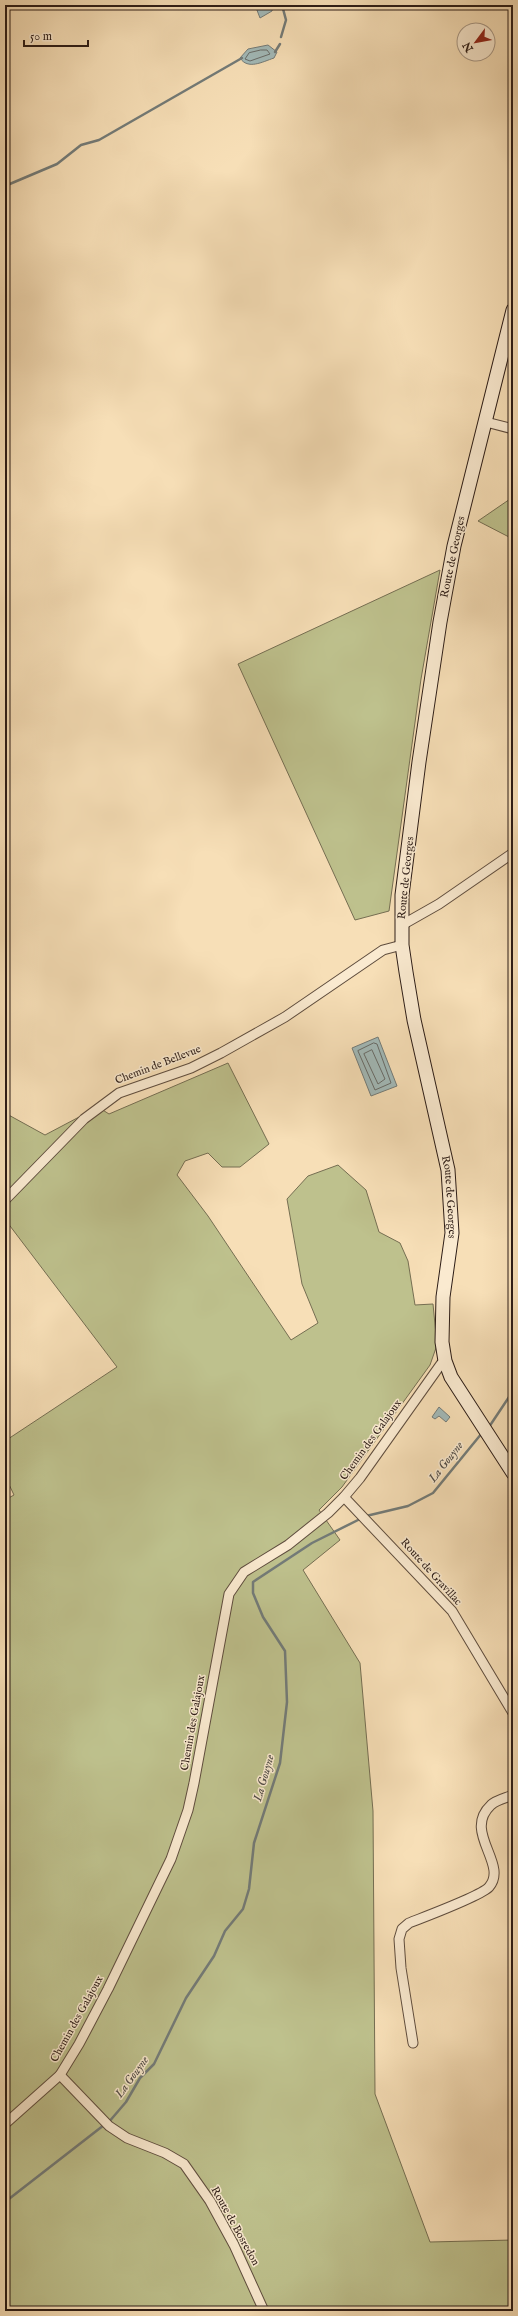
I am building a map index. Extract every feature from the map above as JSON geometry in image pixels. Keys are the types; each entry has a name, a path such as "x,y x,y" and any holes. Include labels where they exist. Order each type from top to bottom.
{"street":[{"name":"Route de Georges","path":"513,310 454,546 440,622 419,762 402,895 402,945 414,1020 448,1170 452,1233 443,1297 442,1342 445,1362 451,1377 513,1473"},
{"path":"486,422 513,429"},
{"path":"402,925 439,904 513,853"},
{"name":"Chemin de Bellevue","path":"5,1200 79,1124 119,1093 191,1068 221,1053 285,1017 383,950 402,945"},
{"name":"Chemin des Galajoux","path":"5,2124 60,2075 108,1989 171,1859 188,1810 229,1594 233,1586 244,1572 288,1545 328,1513 344,1497 441,1364 445,1362"},
{"name":"Route de Gravillac","path":"344,1497 452,1611 513,1713"},
{"path":"413,2043 398,1939 402,1929 409,1923 478,1894 490,1886 493,1881 495,1868 482,1837 482,1819 491,1805 513,1795"},
{"name":"Route de Bosredon","path":"60,2075 107,2124 127,2138 165,2153 184,2164 210,2201 224,2226 264,2311"}],"green space":[{"path":"513,497 513,543 509,537 478,521"},
{"path":"440,570 421,679 389,911 355,920 238,664"},
{"path":"228,1063 269,1144 240,1167 222,1167 208,1153 185,1161 177,1175 208,1216 291,1340 318,1323 302,1284 287,1199 308,1176 338,1165 366,1190 379,1232 400,1243 408,1261 415,1305 433,1304 437,1345 430,1365 342,1487 319,1510 340,1540 303,1570 360,1663 373,1811 375,2094 430,2242 513,2240 513,2311 5,2311 5,1500 14,1495 5,1476 5,1441 117,1367 7,1222 5,1223 5,1113 45,1135 98,1107 109,1114"}],"water":[{"path":"255,5 273,5 272,11 260,18"},
{"path":"268,45 277,52 274,58 256,64 247,64 240,58 248,49"},
{"path":"378,1037 397,1086 371,1096 352,1048"},
{"path":"439,1407 450,1417 446,1422 439,1416 435,1419 432,1417"}],"waterway":[{"path":"281,37 286,20 282,5"},
{"path":"275,52 280,44"},
{"path":"5,186 57,164 81,145 99,140 242,58"},
{"name":"La Gouyne","path":"489,1427 513,1391"},
{"name":"La Gouyne","path":"366,1516 408,1506 433,1493 482,1433"},
{"name":"La Gouyne","path":"108,2123 126,2102 140,2078 154,2064 186,1998 214,1956 225,1931 243,1909 249,1889 254,1843 280,1763 287,1702 285,1651 263,1617 253,1593 253,1582 312,1543 362,1518"},
{"name":"La Gouyne","path":"5,2202 104,2125"}]}
